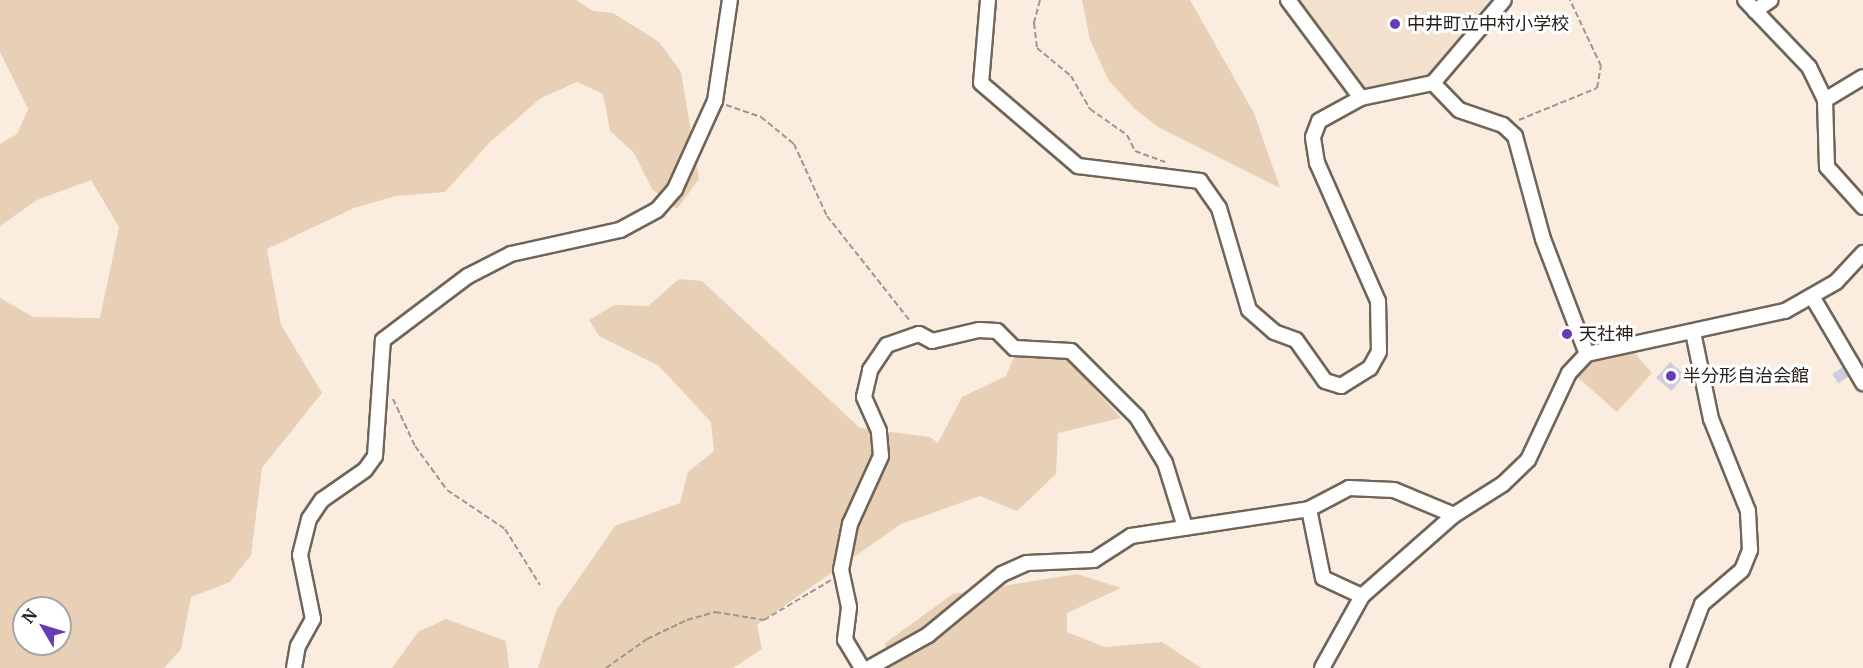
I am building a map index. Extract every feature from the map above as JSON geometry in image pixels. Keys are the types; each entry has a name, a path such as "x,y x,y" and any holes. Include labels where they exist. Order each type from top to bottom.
{"street":[{"path":"294,668 298,646 313,620 300,555 309,519 322,500 366,470 375,456 383,339 393,328 468,276 511,254 620,230 657,210 675,189 715,101 730,0"},
{"path":"988,0 981,83 1078,166 1200,181 1219,208 1249,310 1274,332 1296,340 1325,381 1341,386 1370,368 1379,352 1378,301 1332,206 1313,137 1319,120 1361,98 1433,83 1504,0"},
{"path":"1288,0 1361,98"},
{"path":"1750,5 1771,0"},
{"path":"1750,5 1809,67 1825,100 1827,167 1863,207"},
{"path":"1825,100 1863,77"},
{"path":"1433,83 1459,110 1511,132 1542,239 1587,354"},
{"path":"1322,668 1362,596 1454,514 1503,484 1528,460 1569,373 1587,354 1759,319 1813,298 1863,253"},
{"path":"1813,298 1862,380"},
{"path":"862,668 845,640 849,607 842,575 850,524 880,456 879,431 864,397 870,370 887,345 919,334 932,341 997,332 1014,348 1071,351 1137,417 1165,463 1184,524"},
{"path":"1678,668 1702,604 1742,570 1750,550 1748,511 1711,419 1694,332"},
{"path":"869,668 928,635 1002,574 1027,563 1094,560 1131,536 1184,524 1309,508 1349,488 1394,490 1454,514"},
{"path":"1309,508 1323,578 1362,596"}],"path":[{"path":"1040,0 1034,35 1042,55 1071,76 1090,109 1127,135 1135,150 1176,165"},
{"path":"1511,132 1530,112 1598,88 1601,66 1570,0"},
{"path":"715,101 761,117 794,144 827,216 878,274 919,334"},
{"path":"380,369 415,446 455,497 505,529 540,585"},
{"path":"606,668 687,620 715,612 764,620 803,592 842,575"}],"shaded area":[{"path":"0,0 576,0 593,11 613,13 659,42 681,72 699,179 677,209 652,189 634,153 610,131 603,94 577,82 541,98 491,141 445,192 396,196 354,208 267,249 281,325 322,393 262,468 251,555 230,582 191,597 181,649 164,668 0,668 0,298 33,317 100,318 119,227 91,180 37,200 0,226 0,144 17,134 28,109 0,52"},
{"path":"1082,0 1190,0 1254,113 1280,188 1158,127 1135,109 1109,81 1090,40"},
{"name":"中井町立中村小学校","path":"1295,0 1497,0 1431,75 1366,92"},
{"path":"679,279 702,281 860,428 930,437 938,443 962,397 1006,376 1014,357 1067,358 1121,418 1058,433 1056,474 1017,511 980,496 901,524 757,625 762,649 733,668 538,668 556,611 615,526 680,503 688,472 714,451 711,422 659,366 599,336 589,320 614,305 648,306"},
{"path":"1633,351 1652,373 1617,412 1576,376 1597,357"},
{"path":"1077,574 1121,588 1067,613 1067,632 1105,647 1162,642 1201,668 886,668 885,643 953,594"},
{"path":"446,619 506,641 509,668 392,668 418,632"}],"building":[{"name":"半分形自治会館","path":"1670,362 1685,375 1671,391 1656,378"},
{"path":"1843,367 1849,376 1838,383 1832,374"}],"place":[{"name":"中井町立中村小学校","path":"1395,24"},
{"name":"天社神","path":"1567,334"},
{"name":"半分形自治会館","path":"1671,376"}]}
